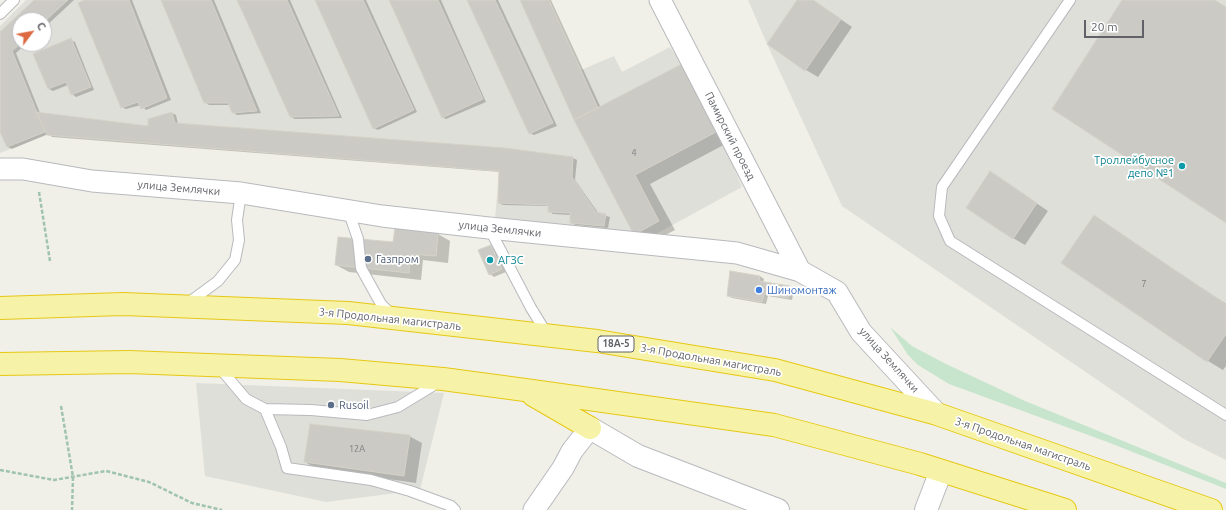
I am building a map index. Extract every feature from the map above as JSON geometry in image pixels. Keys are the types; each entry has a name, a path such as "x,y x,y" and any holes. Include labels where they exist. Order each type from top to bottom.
{"highway":[{"name":"3-я Продольная магистраль","path":"0,308 123,304 348,313 597,341 775,370 937,414 1211,510"},
{"path":"0,364 129,362 340,370 443,379 525,390 774,425 941,471 1066,510"},
{"path":"525,390 590,428"}],"street":[{"name":"Памирский проезд","path":"660,0 800,271"},
{"name":"улица Землячки","path":"0,169 37,172 92,181 241,193 348,210 489,228 737,253 800,271 837,292 861,332 937,414"},
{"path":"534,510 563,468 572,451 590,428 638,456 778,510"},
{"path":"926,510 941,471"}],"lane":[{"path":"0,14 14,0"},
{"path":"1070,0 942,187 939,216 950,241 1226,415"},
{"path":"183,307 218,281 235,260 238,240 237,220 241,193"},
{"path":"348,210 358,238 361,268 381,304 394,318"},
{"path":"489,228 531,308 548,336"},
{"path":"218,365 246,399 265,410 312,410 368,415 398,407 443,379"},
{"path":"265,410 282,447 287,468 370,480 410,491 451,506 455,510"}],"path":[{"path":"37,172 50,262"},
{"path":"61,406 73,477 72,510"},
{"path":"0,470 54,480 106,471 149,482 192,503 222,510"}],"shaded area":[{"path":"26,0 549,0 581,70 614,56 622,72 670,47 682,64 718,131 742,187 645,240 495,219 499,171 47,135 0,153 0,26 12,14 12,52 52,52 52,12 14,12"},
{"path":"748,0 1226,0 1226,460 1184,439 842,206"},
{"path":"196,383 444,393 420,490 326,502 205,476"}],"green space":[{"path":"890,327 912,346 944,363 1025,401 1226,483 1226,489 1110,443 949,384 918,365 908,355"}],"building":[{"path":"34,0 68,0 52,15 52,12 21,12"},
{"path":"84,0 129,0 167,98 141,109 138,102 121,108 78,3"},
{"path":"161,0 211,0 257,111 232,113 228,103 204,103"},
{"path":"237,0 287,0 339,116 290,117"},
{"path":"315,0 363,0 414,110 373,129"},
{"path":"389,0 438,0 483,99 442,118"},
{"path":"467,0 495,0 553,123 529,134"},
{"path":"520,0 549,0 598,108 574,120"},
{"path":"797,0 813,0 841,19 805,71 767,44"},
{"name":"Троллейбусное депо №1","path":"1122,0 1215,0 1226,7 1226,223 1052,109"},
{"path":"12,21 12,52 45,132 7,147 0,132 0,32"},
{"path":"71,38 91,87 71,95 66,82 48,89 33,54 38,52 52,52 52,46"},
{"path":"682,64 718,131 635,175 659,221 634,235 574,120"},
{"path":"36,112 148,126 148,119 172,112 175,123 505,148 573,157 572,177 596,212 606,214 604,226 570,223 570,213 548,212 548,205 498,203 499,171 47,135"},
{"path":"990,171 1037,203 1013,239 966,208"},
{"path":"1094,215 1226,305 1226,334 1207,362 1061,263"},
{"path":"395,228 438,233 436,256 410,254 409,273 335,265 338,237 393,242"},
{"name":"АГЗС","path":"491,245 502,269 489,275 478,250"},
{"name":"Шиномонтаж","path":"730,271 760,276 759,281 790,286 788,298 764,294 762,302 727,296"},
{"path":"310,424 410,435 404,476 304,462"}],"place":[{"name":"Троллейбусное депо №1","path":"1182,166"},
{"name":"Газпром","path":"368,259"},
{"name":"АГЗС","path":"490,260"},
{"name":"Шиномонтаж","path":"759,290"},
{"name":"Rusoil","path":"331,405"}]}
